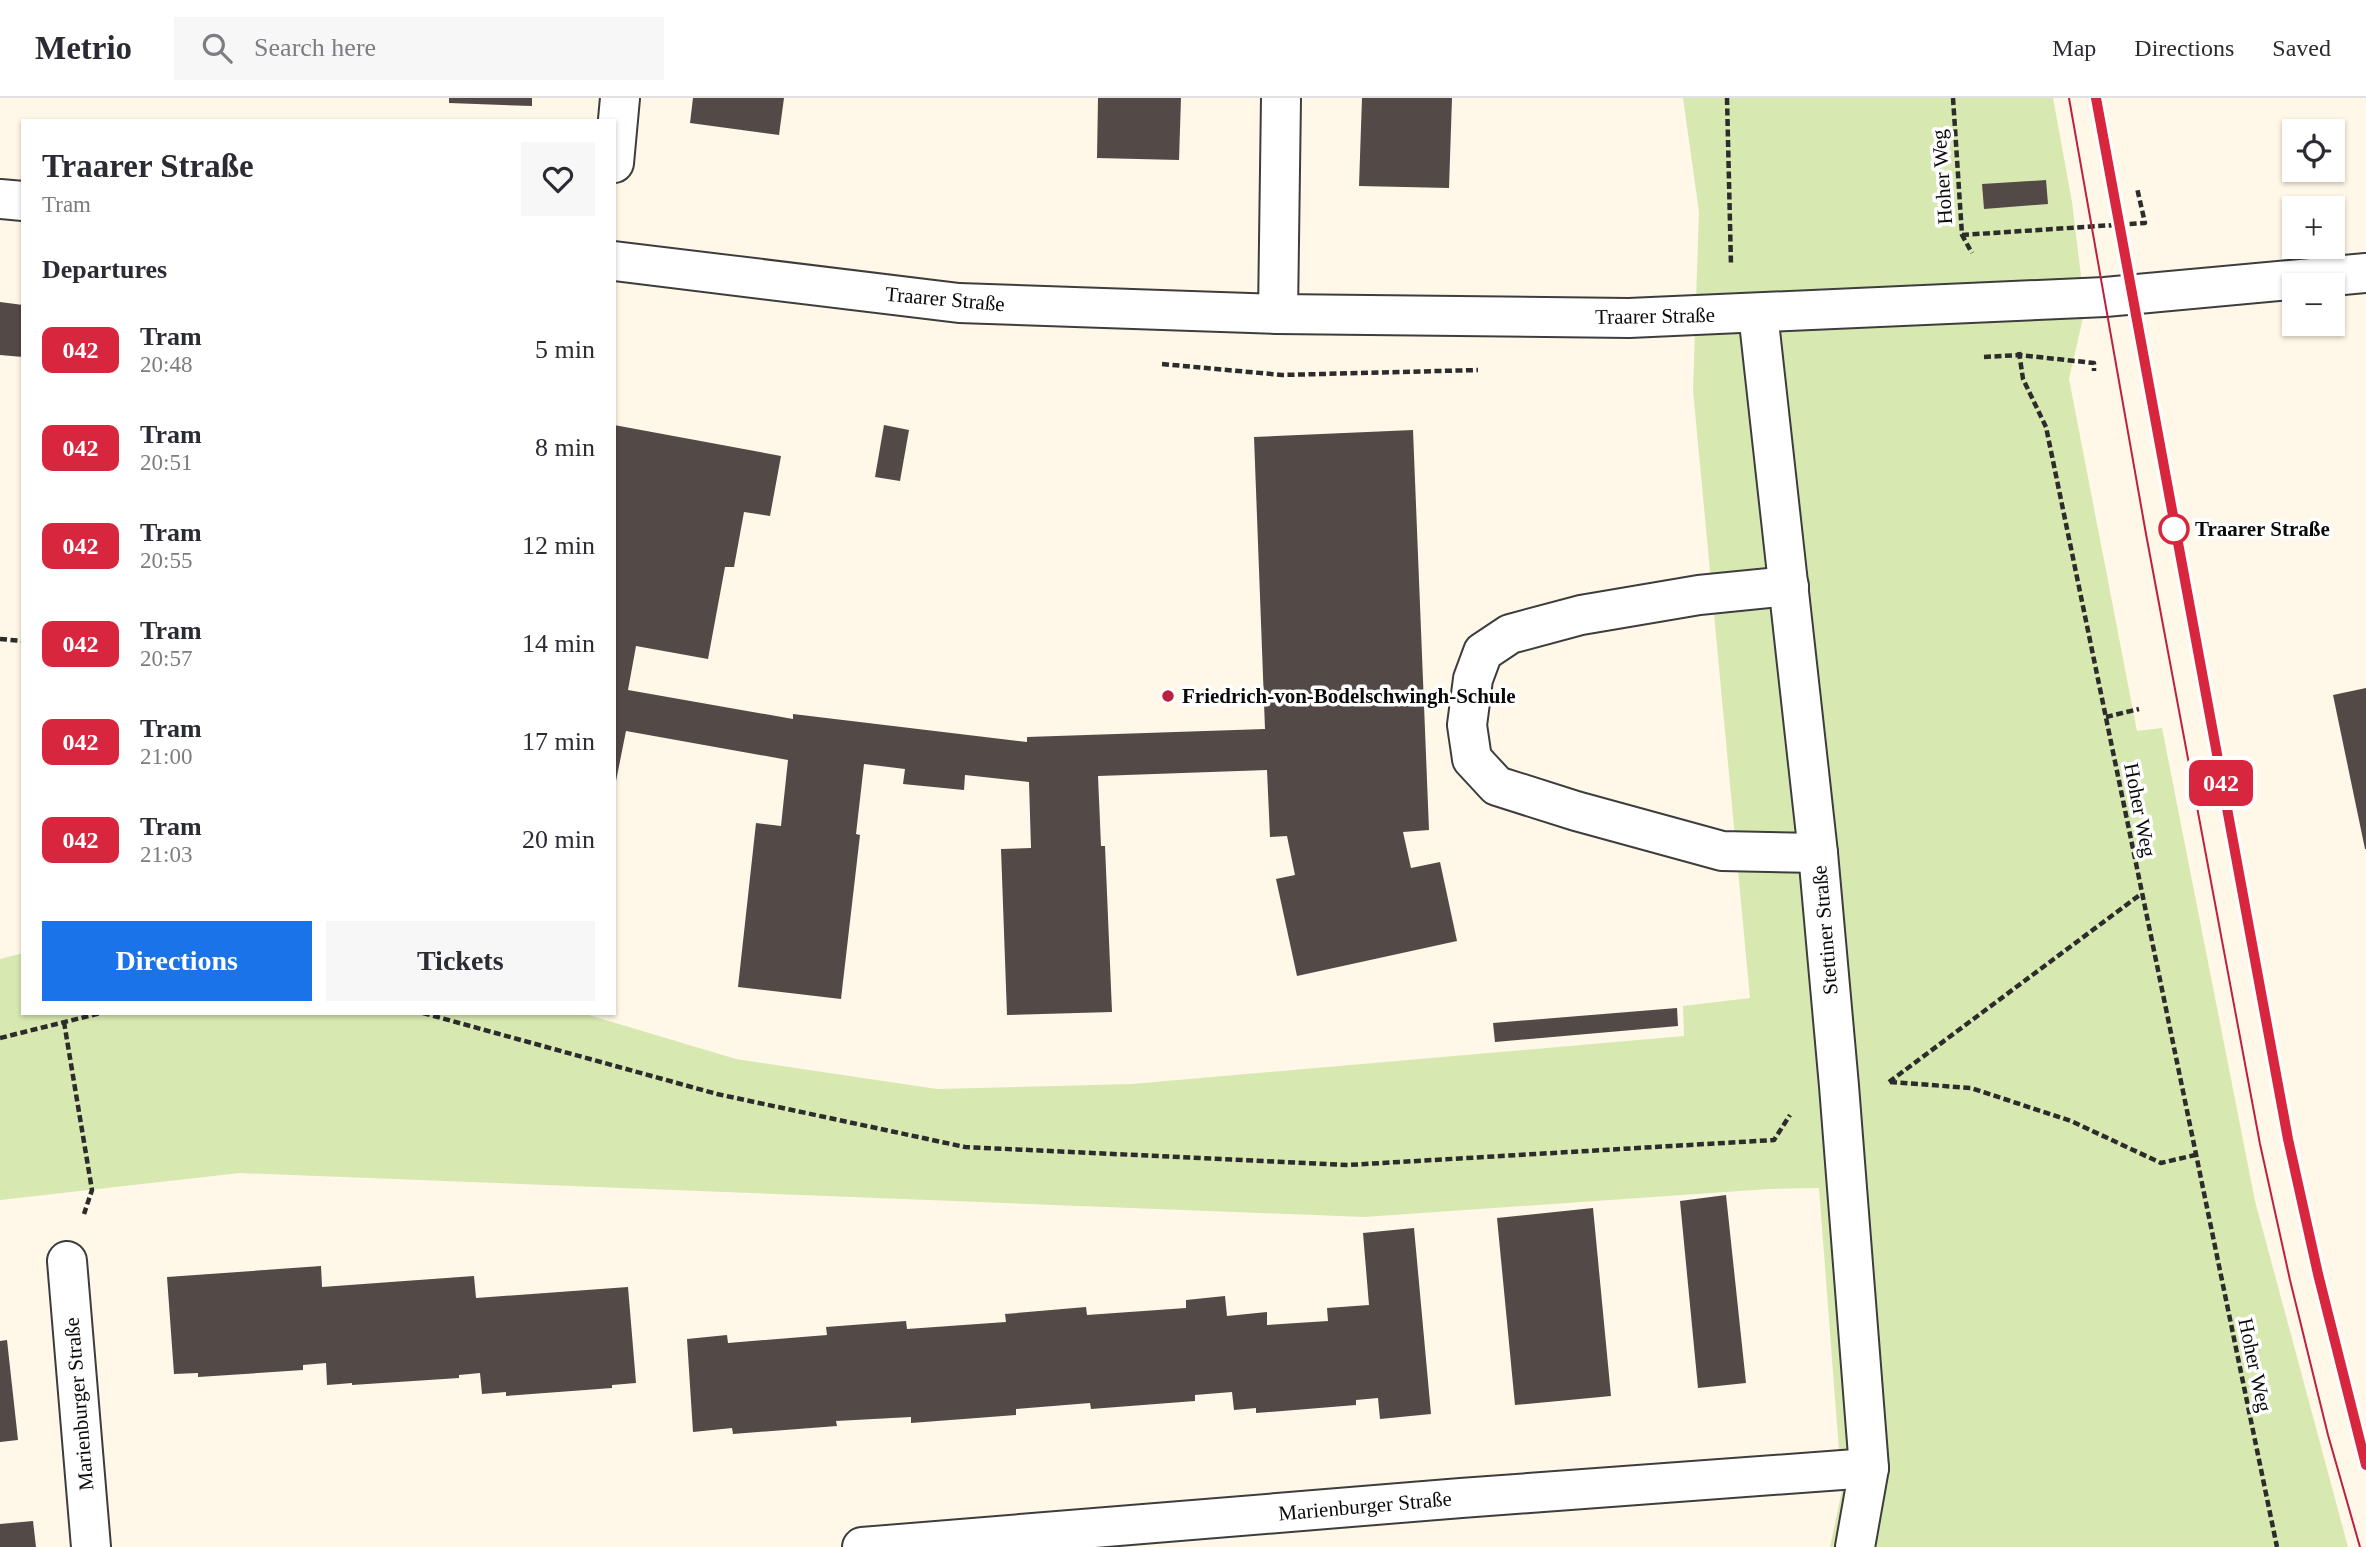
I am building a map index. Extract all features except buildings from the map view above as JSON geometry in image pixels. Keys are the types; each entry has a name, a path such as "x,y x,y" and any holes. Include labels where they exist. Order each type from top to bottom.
{"street":[{"path":"616,141 620,98"},
{"path":"1278,314 1281,98"},
{"path":"0,199 21,201"},
{"name":"Traarer Straße","path":"616,261 959,303 1278,314 1629,318 2143,294 2366,273"},
{"name":"Stettiner Straße","path":"1745,313 1789,586 1818,853 1839,1086 1869,1468 1855,1547"},
{"path":"1789,586 1699,595 1581,615 1510,634 1483,652 1473,678 1467,725 1472,760 1497,786 1576,811 1722,850 1818,853"},
{"name":"Marienburger Straße","path":"67,1261 91,1547"},
{"name":"Marienburger Straße","path":"862,1547 1869,1468"}],"path":[{"path":"1727,98 1745,313"},
{"name":"Hoher Weg","path":"1953,98 1962,235 1970,251 2006,282 2008,323 2020,355 2023,379 2046,427 2277,1547"},
{"path":"1962,235 2144,223 2137,188"},
{"path":"0,639 21,641"},
{"path":"2106,717 2139,709"},
{"path":"2141,894 1888,1082 1971,1088 2071,1121 2161,1163 2195,1155"},
{"path":"0,1038 93,1015"},
{"path":"430,1015 743,1099 965,1147 1048,1152 1348,1165 1774,1140 1805,1091 1839,1086"},
{"path":"64,1022 92,1190 67,1261"}],"green space":[{"path":"1683,98 2053,98 2072,202 2085,309 2069,379 2137,731 2162,728 2255,1201 2348,1547 1830,1547 1842,1490 1819,1188 1768,1189 1364,1217 240,1173 0,1200 0,959 21,954 21,1015 589,1015 736,1059 937,1089 1132,1084 1684,1036 1683,1006 1750,998 1693,390 1699,212"}],"tram line":[{"path":"2069,98 2146,534 2260,1144 2328,1435 2360,1547"},
{"path":"2096,98 2288,1139 2318,1274 2366,1465"},
{"name":"042","path":"2096,98 2262,1009 2318,1274 2366,1465"}],"place":[{"name":"Traarer Straße","path":"2174,529"},
{"name":"Friedrich-von-Bodelschwingh-Schule","path":"1168,696"}]}
